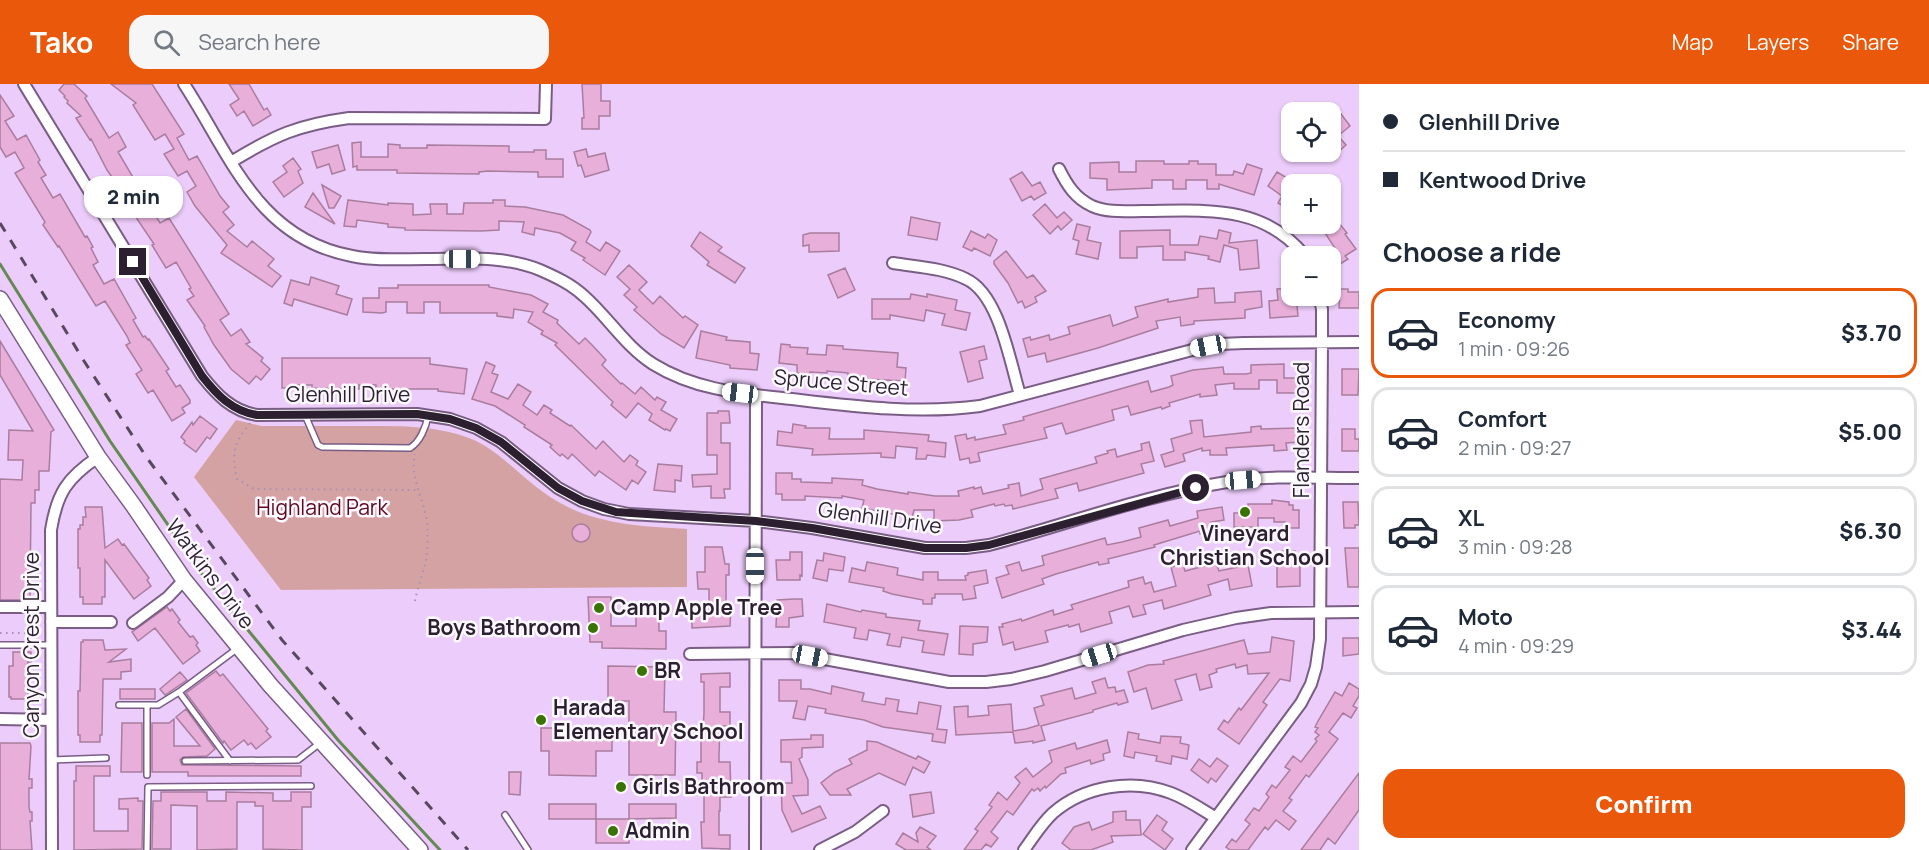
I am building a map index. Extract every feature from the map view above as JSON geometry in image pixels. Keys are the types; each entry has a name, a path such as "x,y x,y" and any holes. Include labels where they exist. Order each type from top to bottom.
{"street":[{"name":"Glenhill Drive","path":"24,84 202,376 214,392 229,405 244,413 429,415 450,419 476,428 501,442 558,488 582,501 604,509 629,514 756,521 812,528 925,548 966,548 989,545 1196,488 1229,482 1257,479 1359,478"},
{"name":"Spruce Street","path":"183,84 261,207 288,230 314,245 337,253 366,258 486,259 514,262 538,269 567,283 584,296 629,344 652,363 678,377 719,390 843,405 940,410 980,406 1212,346 1244,343 1359,342"},
{"path":"231,162 283,132 332,120 349,118 545,119 546,84"},
{"path":"1059,169 1069,189 1078,197 1100,209 1118,211 1215,210 1240,214 1261,221 1280,232 1295,246"},
{"path":"893,263 956,274 978,286 993,310 1020,395"},
{"name":"Watkins Drive","path":"0,299 98,457 184,580 271,686 420,850"},
{"name":"Flanders Road","path":"1192,850 1301,704 1316,668 1320,613 1321,306"},
{"path":"755,850 756,395"},
{"name":"Canyon Crest Drive","path":"52,850 51,530 56,505 66,483 80,469 98,457"},
{"path":"133,624 168,597 184,580"},
{"path":"0,607 51,607"},
{"path":"690,654 792,653 949,682 986,682 1045,671 1183,630 1236,618 1271,613 1359,612"},
{"path":"51,634 111,622"},
{"path":"0,719 51,720"},
{"path":"1024,850 1052,814 1078,797 1095,790 1145,786 1182,798 1216,818"},
{"path":"820,850 855,832 883,811"}],"lane":[{"path":"305,415 318,445 322,447 388,448 414,446 427,424 429,415"},
{"path":"0,645 51,634"},
{"path":"119,705 158,705 239,647"},
{"path":"179,692 230,761"},
{"path":"147,705 147,775"},
{"path":"185,761 298,760 322,742"},
{"path":"51,760 106,758"},
{"path":"147,850 148,787 311,786"},
{"path":"505,815 528,850"}],"path":[{"path":"250,423 236,444 233,463 237,479 254,489 417,490"},
{"path":"415,601 427,549 427,522 417,490 414,454 419,450"},
{"path":"0,633 51,634"}],"green space":[{"name":"Highland Park","path":"236,420 261,426 419,427 447,431 474,440 493,451 543,492 576,511 630,524 687,529 687,587 281,590 194,477"}],"building":[{"path":"64,84 74,84 87,96 85,98 109,138 118,132 126,147 118,152 160,223 169,218 229,314 220,320 231,336 241,329 250,342 246,344 263,358 261,361 270,369 261,380 256,376 249,384 231,369 214,345 205,326 187,300 194,296 189,289 191,288 176,262 166,268 152,245 154,244 131,210 134,208 107,170 91,139 76,118 81,116 67,103 65,96 59,90"},
{"path":"111,84 152,84 184,134 177,138 189,160 197,156 229,207 223,212 234,225 227,231 247,247 252,241 274,259 268,266 281,276 272,287 221,253 227,245 195,206 187,192 196,186 187,171 178,176 164,154 174,149 165,134 155,140 133,105 136,103"},
{"path":"229,84 249,84 264,110 267,108 271,115 253,126 244,111 237,116 230,105 239,99"},
{"path":"582,84 601,84 601,101 610,101 610,116 599,116 599,129 582,129 582,118 584,118"},
{"path":"0,95 14,116 5,121 17,140 26,135 46,175 41,178 53,198 60,194 85,237 87,236 98,262 93,265 104,284 114,279 136,318 133,320 143,337 149,339 169,369 166,371 176,387 180,385 190,400 190,403 182,408 185,413 172,421 153,390 148,393 136,374 142,370 126,345 130,343 127,336 105,301 96,306 59,246 43,225 45,222 15,173 24,168 15,152 6,157 0,147"},
{"path":"1341,114 1350,126 1341,134"},
{"path":"1341,139 1346,145 1341,149"},
{"path":"361,142 361,157 388,157 388,144 400,145 400,148 427,148 427,145 509,146 509,152 546,150 546,159 563,159 563,177 538,177 538,172 488,171 479,172 479,174 357,170 357,166 353,167 352,143"},
{"path":"338,145 345,170 332,174 329,164 317,168 312,152"},
{"path":"586,149 588,157 605,153 609,170 585,177 581,165 578,166 574,152"},
{"path":"293,158 301,169 298,171 303,183 284,197 273,182 287,172 283,166"},
{"path":"1136,161 1189,164 1189,161 1198,161 1198,164 1216,164 1216,175 1233,175 1234,171 1243,174 1247,164 1262,169 1254,195 1219,184 1219,189 1207,189 1207,180 1186,180 1186,189 1173,189 1173,180 1152,180 1152,188 1107,190 1107,179 1090,178 1090,163 1119,162 1119,172 1136,172"},
{"path":"1022,172 1032,186 1040,182 1046,193 1034,200 1031,196 1022,201 1010,179"},
{"path":"1277,172 1281,174 1281,195 1268,186"},
{"path":"322,185 341,196 334,208 329,208"},
{"path":"313,193 335,224 305,207"},
{"path":"348,200 388,205 388,203 413,204 413,215 431,214 430,204 447,204 447,214 463,214 464,203 493,203 493,200 505,200 505,206 525,207 563,215 590,230 586,242 600,251 606,242 620,251 605,275 583,260 585,258 571,250 576,242 560,233 535,228 534,235 522,232 524,222 499,221 499,230 481,231 405,230 405,228 388,227 388,224 357,220 356,227 344,226"},
{"path":"1045,204 1057,218 1064,212 1072,220 1061,230 1058,226 1050,234 1033,215"},
{"path":"911,217 940,223 937,240 908,235"},
{"path":"1077,224 1090,227 1087,240 1101,243 1098,259 1076,254 1079,241 1073,239"},
{"path":"1341,226 1356,249 1345,256 1348,259 1341,263 1341,246 1334,246 1326,234 1341,234"},
{"path":"1170,230 1170,245 1198,245 1200,236 1217,239 1219,230 1231,233 1229,243 1257,240 1259,268 1240,270 1238,249 1224,245 1220,262 1208,259 1209,256 1185,252 1185,260 1163,260 1163,246 1137,247 1137,258 1120,258 1120,231"},
{"path":"971,231 985,238 988,234 997,240 990,256 974,248 972,251 963,247"},
{"path":"700,232 722,247 718,251 745,268 735,283 707,265 709,262 691,246"},
{"path":"839,233 839,251 809,252 809,245 803,246 803,235"},
{"path":"1006,251 1027,278 1033,275 1046,291 1035,297 1037,302 1025,308 1022,301 1018,303 1008,283 994,264 994,261"},
{"path":"629,265 647,282 639,290 653,304 660,296 683,318 685,316 698,325 684,348 661,334 634,310 637,307 624,295 630,289 617,277"},
{"path":"845,268 855,290 838,298 828,275"},
{"path":"311,277 339,286 336,294 352,299 347,315 294,299 292,306 284,303 291,280 309,285"},
{"path":"398,285 489,285 489,287 531,295 548,304 543,312 558,320 557,323 579,344 585,338 606,360 602,365 621,384 635,394 641,387 655,400 657,397 666,402 661,410 677,419 670,431 665,430 649,420 652,414 638,403 626,418 611,405 613,402 555,345 557,343 541,334 543,331 528,322 533,312 514,309 513,318 497,316 497,313 440,313 440,302 424,302 424,313 407,313 407,302 386,302 386,312 363,312 363,298 379,298 379,288 398,288"},
{"path":"1214,288 1215,303 1235,302 1235,293 1261,291 1262,307 1245,310 1245,318 1194,321 1194,324 1181,326 1180,317 1156,321 1158,328 1047,362 1045,353 1028,357 1023,339 1030,337 1031,340 1049,335 1050,340 1070,334 1068,327 1110,315 1113,326 1138,317 1135,307 1168,299 1168,302 1198,297 1198,289"},
{"path":"1277,289 1281,289 1281,306 1297,306 1298,316 1270,318 1269,301 1278,300"},
{"path":"1341,289 1348,289 1348,292 1359,292 1359,308 1339,308"},
{"path":"911,294 927,297 927,294 957,300 955,310 970,313 966,330 942,325 945,314 926,310 924,321 890,315 890,319 872,319 872,299 910,299"},
{"path":"701,331 727,337 726,340 750,342 750,353 759,354 757,370 730,368 730,365 696,358"},
{"path":"0,341 54,430 51,432 49,471 39,471 39,490 35,490 35,503 31,503 30,600 0,600 0,479 22,480 23,460 8,460 9,430 33,431 0,375"},
{"path":"781,344 808,348 807,354 826,355 827,345 843,346 843,349 898,353 897,367 906,368 905,381 865,379 865,377 848,376 848,373 827,371 827,373 810,372 809,375 797,373 797,365 779,363"},
{"path":"984,346 987,359 979,361 983,378 968,382 960,352"},
{"path":"282,358 430,358 430,364 467,369 464,394 438,391 438,389 376,389 376,385 359,385 359,389 312,388 312,385 282,388"},
{"path":"486,362 495,366 492,373 498,375 491,392 508,399 518,384 531,392 523,405 537,415 544,405 552,410 550,413 571,425 596,449 603,441 624,462 630,455 638,461 636,465 646,472 638,484 632,480 626,490 599,471 595,476 572,454 568,459 562,454 560,456 550,447 552,445 524,427 525,425 495,406 472,399"},
{"path":"1284,364 1284,378 1299,378 1299,393 1277,393 1277,380 1259,380 1259,389 1234,389 1234,383 1215,385 1217,395 1200,397 1200,394 1169,403 1170,406 1162,409 1161,407 1131,415 1128,406 1112,410 1114,420 1066,434 1062,423 1044,428 1047,438 978,453 980,461 970,463 969,458 960,460 955,436 966,434 967,439 975,437 975,440 1006,434 1003,425 1024,420 1023,417 1148,381 1151,392 1173,385 1171,376 1193,370 1223,367 1224,374 1246,374 1251,373 1251,365"},
{"path":"1342,369 1359,369 1358,395 1342,395"},
{"path":"718,411 729,411 730,423 721,423 721,443 730,443 730,489 724,489 725,498 711,498 711,486 693,487 692,475 717,474 717,455 707,455 707,413 718,413"},
{"path":"200,416 217,429 210,439 207,437 196,452 184,443 181,437 192,422 193,425"},
{"path":"1202,420 1204,437 1251,432 1251,427 1261,426 1261,429 1300,428 1300,442 1286,443 1287,450 1274,451 1274,445 1226,448 1227,455 1210,455 1210,450 1202,451 1202,448 1183,454 1185,461 1165,467 1161,455 1174,451 1171,439 1192,433 1190,421"},
{"path":"793,424 806,426 805,428 830,428 829,439 864,439 864,430 929,435 928,441 946,443 945,457 927,455 926,459 916,459 917,448 896,446 895,458 881,457 881,453 812,455 813,449 777,445 778,431 792,433"},
{"path":"1342,429 1355,429 1355,439 1359,439 1359,451 1342,451"},
{"path":"1149,442 1154,461 1141,464 1144,473 1079,491 1077,483 1055,489 1058,498 1013,509 1012,505 995,506 994,504 971,510 973,517 959,520 934,521 934,510 914,510 912,518 862,508 864,500 842,496 842,498 805,496 805,500 782,500 782,494 776,494 776,473 792,473 792,479 801,479 801,482 832,483 832,478 863,480 862,485 877,489 935,496 959,496 958,491 974,487 974,489 981,487 983,494 1009,488 1008,485 1019,483 1021,496 1043,489 1040,479 1097,463 1095,457 1108,453 1107,451 1115,449 1117,457 1142,450 1141,444"},
{"path":"658,464 682,466 681,481 675,480 675,492 654,490"},
{"path":"1272,500 1289,502 1289,505 1293,505 1293,510 1299,510 1299,528 1285,528 1285,522 1274,522 1274,518 1258,518 1258,527 1234,527 1234,513 1248,513 1248,504 1272,504"},
{"path":"1343,502 1358,502 1359,525 1355,525 1355,528 1344,528"},
{"path":"85,507 102,507 105,548 118,539 149,578 147,580 151,586 134,599 105,560 105,597 102,597 102,604 83,604 83,597 80,597 80,568 78,568 78,529 80,525 83,525 83,517 86,517"},
{"path":"1222,507 1224,520 1211,522 1213,532 1200,534 1200,531 1154,545 1155,547 1108,559 1109,563 1099,565 1098,562 1056,574 1042,579 1044,584 1002,598 996,578 1009,574 1006,566 1019,562 1022,571 1044,565 1042,556 1105,538 1107,545 1141,537 1139,528 1168,520 1170,526 1198,518 1197,511"},
{"path":"577,524 585,524 590,529 588,540 577,542 572,537 572,529"},
{"path":"705,547 722,547 725,564 729,564 729,575 726,575 726,604 731,607 730,626 692,628 692,615 709,615 709,589 698,589 697,572 705,572"},
{"path":"1345,548 1359,548 1359,587 1348,587"},
{"path":"1282,551 1295,551 1295,566 1300,566 1300,586 1277,587 1277,567 1281,566"},
{"path":"790,552 802,552 802,576 800,575 800,580 777,580 776,560 790,560"},
{"path":"824,553 845,557 843,571 829,569 827,581 813,578 817,560 823,561"},
{"path":"867,562 898,568 897,575 923,580 923,572 938,572 938,580 966,580 965,576 968,573 986,570 988,583 974,586 976,598 963,600 962,594 935,594 932,604 923,604 923,600 892,594 883,591 884,588 849,582 852,568 865,571"},
{"path":"1216,563 1219,571 1248,565 1252,586 1230,590 1228,579 1208,585 1211,595 1188,602 1164,609 1162,600 1143,605 1146,614 1133,617 1129,606 1109,612 1112,623 1081,632 1079,624 1045,631 1048,642 1015,650 1013,642 1003,645 999,627 1003,627 1002,624 1021,619 1022,621 1053,610 1054,615 1073,609 1071,605 1129,587 1128,581 1143,577 1145,584 1151,582 1154,592 1176,586 1171,567 1183,564 1185,571"},
{"path":"588,597 611,597 611,626 636,626 636,615 659,615 659,631 666,631 666,649 602,648 602,642 590,642"},
{"path":"802,599 803,616 789,618 789,627 776,627 777,600"},
{"path":"827,604 861,612 862,610 886,614 886,617 920,621 918,630 948,634 944,655 922,652 924,641 902,637 900,647 887,645 890,634 869,630 867,640 854,638 856,628 824,622"},
{"path":"167,607 170,611 172,609 180,620 178,622 198,643 196,645 200,651 183,664 155,628 138,641 132,632"},
{"path":"960,626 988,627 987,642 973,644 973,655 959,654"},
{"path":"1272,637 1294,641 1290,681 1280,679 1263,702 1267,705 1239,744 1218,729 1224,720 1228,723 1239,708 1241,710 1269,673 1248,674 1247,665 1236,668 1235,664 1216,669 1217,672 1209,675 1212,687 1200,690 1196,674 1175,680 1182,700 1152,709 1146,688 1134,692 1128,672 1148,665 1164,664 1163,661 1244,640 1248,654 1270,652"},
{"path":"1343,638 1359,638 1359,654 1343,656"},
{"path":"83,640 103,640 105,650 126,649 109,662 131,659 131,671 121,672 121,679 103,679 100,742 80,742 80,735 78,735 78,691 80,691 81,642"},
{"path":"13,652 31,652 31,663 28,662 28,697 26,699 9,697 9,666 13,666"},
{"path":"608,666 665,667 664,712 676,712 675,775 629,775 629,701 608,701"},
{"path":"216,671 220,676 223,674 268,729 266,731 271,737 256,749 244,740 231,750 224,741 223,743 186,693"},
{"path":"180,672 187,680 165,695 160,689"},
{"path":"730,673 730,687 720,687 720,712 730,712 730,726 720,726 719,762 730,762 731,797 720,797 719,835 730,835 730,849 702,848 701,822 704,822 704,793 702,793 702,773 697,773 697,762 701,762 701,730 703,730 704,713 704,682 701,682 701,674"},
{"path":"1105,678 1108,688 1115,687 1116,692 1124,690 1128,702 1118,705 1117,703 1041,726 1045,740 1015,743 1013,732 956,735 954,707 968,706 968,717 989,715 988,706 1011,704 1013,731 1026,729 1039,725 1034,708 1044,705 1041,696 1072,688 1075,699 1096,693 1092,682"},
{"path":"779,680 801,680 801,689 831,694 832,686 864,693 862,701 885,705 886,698 899,700 897,711 917,714 919,702 941,706 937,729 947,730 945,743 932,741 933,734 883,727 864,720 825,713 826,709 808,706 805,720 793,718 797,701 779,701"},
{"path":"1349,683 1359,689 1359,696 1353,706 1357,708 1351,718 1343,713 1329,732 1338,739 1309,777 1306,775 1289,798 1292,800 1283,811 1296,821 1289,830 1276,820 1268,830 1265,827 1248,850 1230,850 1226,847 1232,839 1236,842 1250,824 1245,820 1254,808 1259,811 1269,797 1266,794 1272,785 1276,788 1290,770 1285,767 1293,756 1301,762 1317,741 1315,739 1319,735 1315,732 1318,728 1315,727 1318,721 1335,692 1342,696"},
{"path":"120,689 155,689 155,699 120,699"},
{"path":"186,709 215,749 207,756 183,757 180,760 182,765 301,766 301,776 188,776 188,772 152,772 152,723 169,723 174,719 174,746 200,746 176,717"},
{"path":"122,723 142,723 142,772 121,772"},
{"path":"541,728 612,728 612,751 596,751 596,776 549,775 549,751 541,751"},
{"path":"1128,732 1139,734 1138,739 1160,743 1161,736 1181,737 1180,743 1189,745 1187,759 1172,756 1171,764 1156,761 1157,756 1135,752 1134,758 1124,756"},
{"path":"811,735 823,735 823,747 802,748 802,757 799,759 808,780 808,795 793,796 802,814 820,806 826,818 792,832 782,810 781,783 792,783 791,762 781,762 781,740 811,739"},
{"path":"1107,740 1110,752 1103,754 1104,760 1091,764 1090,760 1065,768 1066,773 1061,774 1046,788 1045,786 1040,791 1038,788 1034,791 1032,789 1013,815 1007,811 991,832 998,838 991,847 986,844 981,850 964,850 978,831 975,829 992,807 989,805 998,792 1007,800 1020,783 1015,777 1026,768 1033,777 1052,762 1049,751 1075,743 1077,749"},
{"path":"867,741 877,742 916,759 918,756 930,762 924,773 913,767 905,785 879,773 847,789 851,795 830,795 821,783 835,772 852,764 849,759 867,750"},
{"path":"0,743 30,743 31,746 29,779 32,779 32,788 29,788 29,807 32,812 32,821 30,821 32,850 0,850"},
{"path":"1217,758 1228,766 1216,782 1211,778 1208,783 1191,770 1199,759 1210,767"},
{"path":"76,766 110,766 110,776 94,776 94,831 128,831 128,809 119,809 119,799 138,798 138,801 143,801 142,849 74,850"},
{"path":"509,772 521,772 520,795 509,794"},
{"path":"1359,773 1359,810 1335,844 1328,838 1320,850 1301,850"},
{"path":"161,792 207,792 207,801 226,801 226,792 273,793 273,801 291,801 291,792 311,792 311,807 302,807 302,850 263,849 263,806 255,806 255,802 237,802 237,849 197,850 197,806 171,805 171,849 152,849 153,801 161,801"},
{"path":"931,792 934,813 913,817 910,795"},
{"path":"549,804 596,804 596,819 549,819"},
{"path":"629,804 676,804 676,818 629,819"},
{"path":"1126,811 1126,820 1140,820 1141,835 1111,836 1113,842 1091,850 1071,850 1062,843 1074,827 1089,822 1092,830 1113,822 1113,812"},
{"path":"1157,815 1167,822 1162,830 1173,839 1165,850 1143,834"},
{"name":"Admin","path":"596,819 629,819 629,843 596,843"},
{"path":"920,827 936,836 927,847 931,850 906,850 896,844 903,833 918,842 916,833"}],"waterway":[{"path":"0,264 110,441 202,574 338,740 440,850"}],"railway":[{"path":"0,223 84,361 147,458 282,640 468,850"}],"place":[{"name":"Vineyard Christian School","path":"1245,512"},
{"name":"Camp Apple Tree","path":"599,608"},
{"name":"Boys Bathroom","path":"593,628"},
{"name":"BR","path":"642,671"},
{"name":"Harada Elementary School","path":"541,720"},
{"name":"Girls Bathroom","path":"621,787"},
{"name":"Admin","path":"613,831"}],"route":[{"path":"133,262 202,376 214,392 229,405 244,413 257,415 417,414 450,419 476,428 501,442 558,488 582,501 604,509 629,514 756,521 844,533 925,548 966,548 989,545 1196,488"}]}
